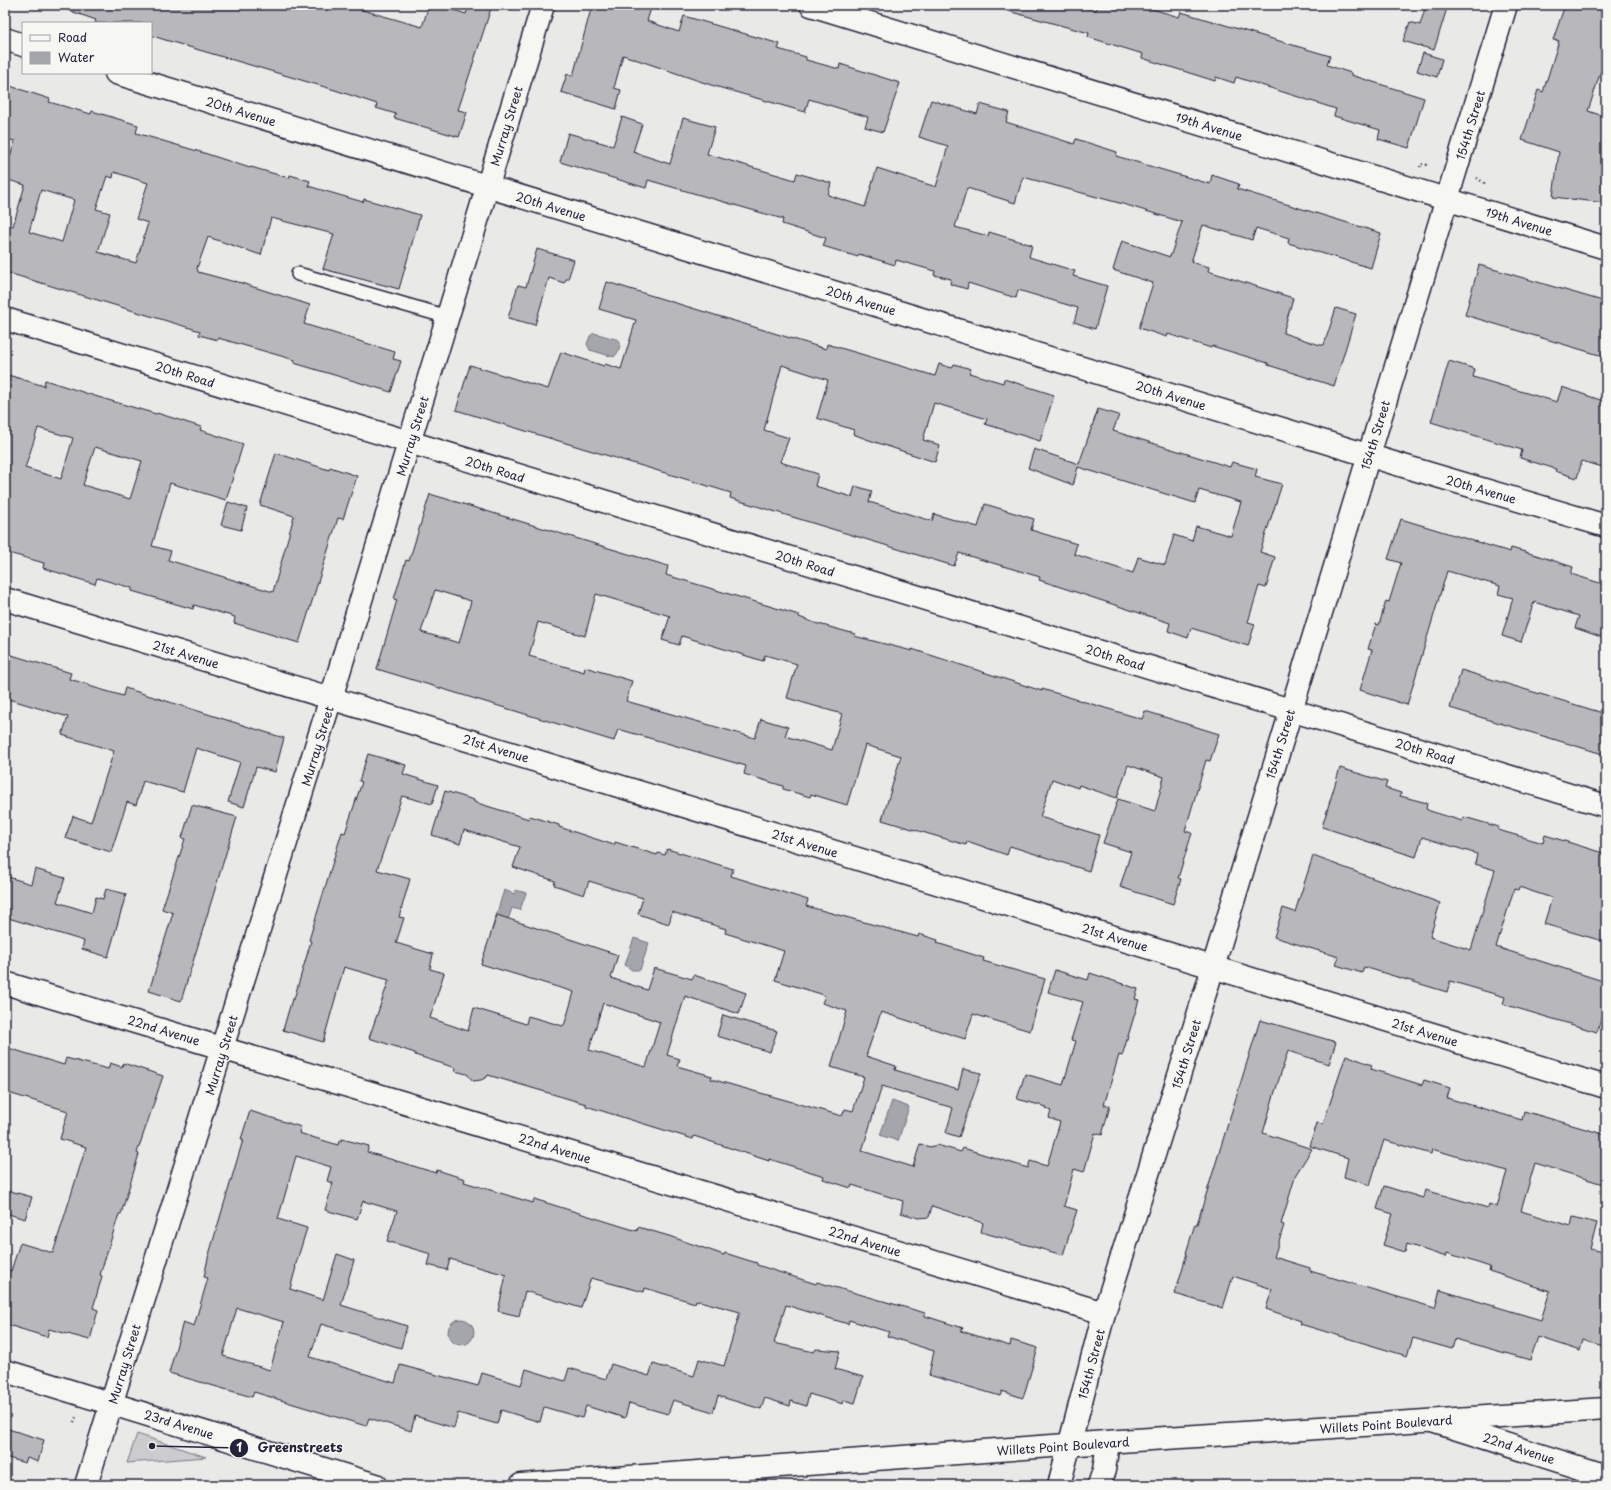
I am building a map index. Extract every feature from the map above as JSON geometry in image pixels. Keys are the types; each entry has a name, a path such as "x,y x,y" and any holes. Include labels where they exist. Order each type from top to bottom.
{"street":[{"name":"Murray Street","path":"86,1485 223,1048 543,5"},
{"name":"19th Avenue","path":"811,5 1606,248"},
{"name":"154th Street","path":"1059,1485 1104,1313 1213,967 1290,710 1506,5"},
{"path":"5,39 22,45"},
{"name":"20th Avenue","path":"119,74 1606,526"},
{"name":"20th Road","path":"5,319 1606,806"},
{"name":"21st Avenue","path":"5,599 1606,1087"},
{"name":"22nd Avenue","path":"5,983 1104,1313"},
{"name":"23rd Avenue","path":"5,1371 376,1485"},
{"name":"Willets Point Boulevard","path":"521,1485 600,1482 1108,1442 1606,1408"},
{"name":"22nd Avenue","path":"1431,1420 1606,1476"},
{"path":"1098,1485 1104,1470 1108,1442"}],"lane":[{"path":"298,274 448,317"}],"path":[{"path":"1421,164 1428,165"},
{"path":"1477,178 1484,183 1482,189"},
{"path":"74,1422 76,1417"}],"shaded area":[{"path":"137,1434 206,1457 127,1463"}],"water":[{"path":"594,333 619,340 619,349 614,357 590,350 587,344 590,336"},
{"path":"504,890 515,894 516,890 526,893 520,910 512,908 503,935 491,932"},
{"path":"634,938 649,943 640,970 632,970 625,965"},
{"path":"892,1101 909,1107 898,1141 880,1135"},
{"path":"461,1319 470,1323 474,1332 470,1341 461,1345 452,1341 448,1332 452,1323"}],"building":[{"path":"63,5 345,5 422,27 429,5 438,5 466,14 469,5 492,5 458,110 467,112 459,137 394,118 396,114 376,108 377,104 335,90 152,35 152,22 95,22 96,20 62,8"},
{"path":"592,5 652,5 647,21 679,32 684,16 780,44 778,49 806,57 806,60 839,69 840,64 900,83 883,132 865,127 868,117 809,99 805,112 711,85 623,55 614,88 621,90 616,109 561,92 567,74 573,76"},
{"path":"1005,5 1077,5 1096,10 1098,5 1139,5 1179,17 1181,12 1330,56 1327,65 1351,73 1351,75 1424,98 1409,148 1378,139 1380,130 1334,116 1336,109 1236,77 1234,83 1216,77 1215,81 1142,58 1143,54 1088,37 1089,33 1004,10"},
{"path":"1426,5 1448,5 1434,50 1403,41 1410,22 1420,25"},
{"path":"1565,5 1591,5 1606,10 1606,55 1588,111 1606,117 1606,203 1553,197 1559,152 1522,140 1538,90 1543,92 1559,41 1553,40"},
{"path":"1423,53 1442,59 1437,77 1417,71"},
{"path":"10,86 50,99 49,102 91,114 92,111 138,125 136,133 250,168 251,167 289,178 290,175 310,181 308,186 363,202 364,199 420,215 399,289 323,269 334,234 271,218 261,255 208,237 197,268 198,272 235,281 310,305 304,324 395,352 393,359 401,361 391,392 294,363 295,360 218,338 218,340 199,335 200,331 5,272 5,224 13,226 25,185 5,179 5,173 15,141 5,139 5,102","holes":["114,172 148,183 136,219 148,223 136,263 98,252 110,213 96,209 107,176 113,178","41,190 74,200 62,242 29,232"]},
{"path":"931,100 977,114 980,104 1009,112 1006,122 1074,144 1076,139 1117,152 1116,156 1210,184 1212,175 1239,184 1237,189 1381,233 1371,268 1288,243 1289,238 1256,228 1252,240 1203,225 1191,262 1209,267 1208,271 1293,298 1283,333 1320,345 1324,345 1336,308 1356,314 1334,386 1268,365 1268,363 1212,346 1211,348 1168,334 1167,337 1139,328 1153,283 1113,270 1122,241 1170,257 1182,222 1123,204 1023,177 1015,203 967,188 955,227 988,236 989,232 1032,245 1029,257 1075,271 1073,276 1107,286 1095,329 1074,322 1078,308 1018,290 1016,298 968,283 967,289 950,284 951,279 934,275 935,271 896,260 895,265 859,254 858,257 823,246 826,238 782,224 783,219 648,180 646,188 560,162 568,133 613,146 622,117 642,124 633,152 670,164 683,118 715,127 707,154 795,180 797,173 831,183 828,195 865,207 877,168 936,187 948,146 919,137"},
{"path":"537,249 574,260 568,279 566,279 564,283 549,278 535,325 508,318 518,285 526,287"},
{"path":"1479,265 1606,302 1606,357 1465,315"},
{"path":"607,282 826,349 827,344 935,376 939,364 952,368 954,364 971,369 969,373 1003,383 1004,379 1054,395 1040,441 985,424 987,419 934,403 923,440 940,445 935,462 869,440 853,434 854,430 817,418 828,380 782,365 764,430 789,438 780,462 818,474 815,486 852,497 855,486 872,491 869,502 932,521 934,514 978,527 985,504 1034,519 1031,530 1077,544 1074,554 1133,573 1138,557 1165,565 1174,535 1192,541 1196,526 1231,536 1241,502 1199,490 1195,503 1078,467 1073,485 1028,468 1034,449 1079,464 1098,409 1119,415 1113,431 1230,467 1232,462 1257,469 1255,477 1282,484 1260,552 1275,557 1266,588 1259,586 1248,622 1255,624 1248,646 1191,628 1188,638 1168,631 1170,623 1039,580 1040,577 959,553 954,566 730,498 731,493 456,410 470,365 548,389 561,352 604,366 605,364 621,369 636,320 599,309"},
{"path":"1449,361 1475,369 1473,377 1557,402 1562,387 1606,402 1606,468 1582,461 1577,478 1555,471 1556,469 1520,458 1522,450 1431,422"},
{"path":"5,374 44,386 45,380 201,427 200,430 243,444 226,500 170,483 152,546 171,551 168,560 273,592 294,516 260,505 276,453 329,470 330,467 357,476 343,519 338,518 299,643 234,623 235,617 194,605 193,609 132,591 132,588 97,578 95,584 43,568 44,563 5,552","holes":["38,428 73,438 61,479 25,468","95,447 142,461 130,499 83,485"]},
{"path":"430,494 668,566 666,575 799,615 799,617 815,623 855,634 854,636 912,651 912,649 1042,691 1042,689 1142,719 1145,711 1219,734 1210,761 1206,760 1185,831 1192,833 1178,878 1181,879 1173,904 1120,887 1131,852 1103,843 1118,799 1155,811 1164,777 1128,765 1117,798 1079,785 1078,788 1052,779 1040,817 1099,835 1089,871 1010,846 1007,855 967,841 966,845 882,820 901,756 865,745 847,805 811,794 810,797 783,789 783,786 744,774 746,766 618,729 614,741 377,669 397,600 394,599 406,560 409,561","holes":["435,590 471,601 459,643 421,632","596,594 670,616 662,640 679,645 682,636 763,661 765,655 797,664 787,698 842,714 832,750 785,736 788,727 761,719 755,738 626,701 632,681 585,667 584,672 529,656 538,622 585,636"]},
{"path":"228,502 247,508 241,530 221,525"},
{"path":"1401,519 1510,552 1511,548 1536,555 1573,567 1571,574 1606,585 1606,621 1601,637 1575,628 1579,616 1534,602 1521,642 1502,636 1513,598 1498,594 1500,586 1447,571 1407,705 1360,690 1372,650 1368,649 1376,624 1379,625 1386,601 1389,602 1401,563 1388,559"},
{"path":"5,653 71,673 69,679 90,685 89,686 123,696 125,688 284,738 275,772 256,767 244,807 228,802 240,762 196,748 183,792 143,781 136,805 127,802 111,852 65,838 73,816 91,822 114,751 62,735 68,717 5,698"},
{"path":"1461,670 1606,714 1606,755 1450,708"},
{"path":"368,754 406,765 403,774 438,785 432,804 402,796 377,870 410,879 399,917 404,918 396,943 433,954 430,969 444,973 430,1018 468,1031 474,1008 526,1024 528,1016 563,1026 574,992 481,964 497,915 618,955 611,978 647,990 654,968 692,979 694,975 746,993 739,1014 685,996 667,1055 680,1059 677,1066 712,1076 711,1079 842,1116 845,1109 853,1111 864,1077 831,1067 847,1011 822,1003 825,996 821,994 775,980 784,951 725,933 726,929 672,912 669,924 638,914 643,898 589,881 584,895 554,885 555,881 513,867 520,847 464,830 460,844 432,835 445,791 474,800 474,802 529,819 530,816 559,825 559,827 614,845 615,842 657,855 658,853 665,855 667,849 733,869 731,876 808,900 806,906 918,937 919,934 938,940 937,943 984,958 983,961 1045,979 1030,1031 973,1014 965,1039 881,1012 866,1056 896,1066 895,1070 958,1089 963,1069 981,1073 959,1137 946,1133 953,1108 882,1086 862,1151 913,1167 920,1144 930,1147 937,1145 961,1152 963,1148 1028,1168 1030,1161 1047,1166 1060,1122 1049,1118 1051,1111 1046,1109 1047,1107 1017,1099 1025,1074 1063,1085 1076,1041 1071,1040 1083,1002 1048,992 1055,970 1088,980 1090,973 1138,989 1135,999 1139,1000 1122,1056 1119,1055 1104,1105 1110,1106 1102,1135 1095,1133 1084,1172 1074,1169 1064,1206 1077,1210 1063,1255 981,1232 983,1223 932,1206 929,1217 919,1218 901,1213 903,1201 852,1185 851,1188 823,1179 824,1176 769,1159 769,1161 694,1136 693,1139 586,1106 586,1104 488,1075 481,1080 473,1081 467,1074 455,1071 456,1068 369,1038 389,980 344,967 323,1042 283,1030 292,999 294,999 311,941 309,940 342,832 345,833 362,782 359,781","holes":["603,1003 660,1022 646,1067 589,1050"]},
{"path":"1340,768 1387,782 1385,788 1401,793 1400,796 1427,803 1426,809 1430,811 1462,821 1464,817 1499,827 1498,830 1543,843 1545,835 1606,854 1606,942 1544,924 1552,898 1519,887 1518,890 1514,889 1496,947 1606,982 1606,1002 1597,1032 1503,1004 1505,997 1450,981 1447,992 1364,967 1362,973 1336,965 1339,957 1274,937 1283,908 1295,912 1313,856 1440,903 1430,937 1471,950 1495,870 1475,864 1477,854 1422,837 1416,857 1322,827"},
{"path":"192,805 237,817 181,1001 149,991 173,913 162,909 185,839 182,838"},
{"path":"35,869 65,878 57,902 92,913 96,897 103,899 106,889 126,894 108,957 82,949 84,941 5,917 5,876 31,884"},
{"path":"723,1015 777,1031 770,1052 717,1036"},
{"path":"1260,1020 1336,1042 1329,1064 1288,1051 1273,1098 1263,1133 1312,1149 1296,1174 1281,1224 1284,1225 1274,1257 1310,1268 1310,1271 1435,1308 1440,1290 1541,1320 1550,1291 1489,1271 1490,1267 1447,1253 1446,1257 1407,1244 1405,1252 1383,1245 1393,1214 1377,1209 1384,1186 1423,1198 1425,1190 1488,1208 1489,1204 1497,1207 1507,1171 1432,1149 1431,1154 1384,1140 1370,1185 1344,1177 1348,1158 1310,1146 1317,1123 1323,1124 1346,1055 1372,1065 1371,1069 1422,1085 1424,1080 1450,1088 1447,1098 1522,1120 1524,1111 1606,1135 1606,1185 1535,1163 1521,1211 1571,1226 1573,1217 1597,1223 1590,1249 1606,1253 1606,1347 1583,1340 1580,1351 1538,1337 1530,1360 1455,1339 1452,1349 1413,1338 1407,1356 1300,1324 1301,1321 1266,1309 1272,1289 1233,1276 1223,1308 1175,1294 1186,1253 1195,1224 1197,1224"},
{"path":"5,1047 64,1065 66,1058 108,1069 110,1063 122,1067 123,1063 163,1076 137,1153 139,1154 121,1214 119,1214 100,1275 102,1276 93,1308 98,1310 90,1340 49,1329 47,1337 5,1324 5,1269 11,1271 20,1243 53,1253 86,1147 60,1139 68,1111 5,1092"},
{"path":"250,1111 301,1127 299,1133 338,1145 339,1141 342,1139 369,1146 367,1152 436,1173 437,1170 465,1179 464,1182 533,1203 534,1199 637,1231 638,1227 724,1255 725,1253 757,1263 757,1265 816,1284 817,1282 925,1313 925,1316 963,1328 961,1331 1010,1346 1011,1340 1038,1348 1023,1398 1002,1391 1000,1396 929,1375 934,1351 887,1336 889,1332 849,1320 848,1324 786,1305 774,1343 814,1352 816,1349 840,1351 835,1369 863,1377 855,1403 844,1400 843,1404 809,1394 806,1406 791,1401 790,1406 765,1398 761,1409 718,1396 713,1412 673,1400 668,1414 629,1403 625,1418 586,1406 582,1418 544,1407 540,1422 501,1410 497,1424 458,1413 454,1428 415,1416 411,1431 369,1418 366,1426 254,1392 252,1397 169,1373 183,1322 194,1326 208,1278 204,1277 208,1258 243,1140 241,1139","holes":["296,1156 331,1167 327,1181 333,1183 325,1210 357,1219 363,1201 397,1211 387,1241 431,1254 428,1265 447,1270 450,1259 506,1275 498,1311 519,1316 525,1291 581,1308 591,1278 644,1292 645,1288 695,1303 696,1300 740,1312 724,1366 699,1359 694,1376 653,1364 649,1376 611,1364 606,1379 569,1368 565,1381 526,1369 521,1385 482,1373 478,1386 400,1365 395,1383 310,1357 321,1324 401,1348 407,1326 341,1305 354,1260 337,1254 323,1300 290,1289 307,1228 278,1219","237,1308 284,1322 270,1370 223,1356"]},
{"path":"10,1191 32,1197 25,1219 5,1213"},
{"path":"5,1428 44,1440 38,1462 27,1458 25,1463 5,1457"}],"place":[{"name":"Greenstreets","path":"152,1446"}]}
